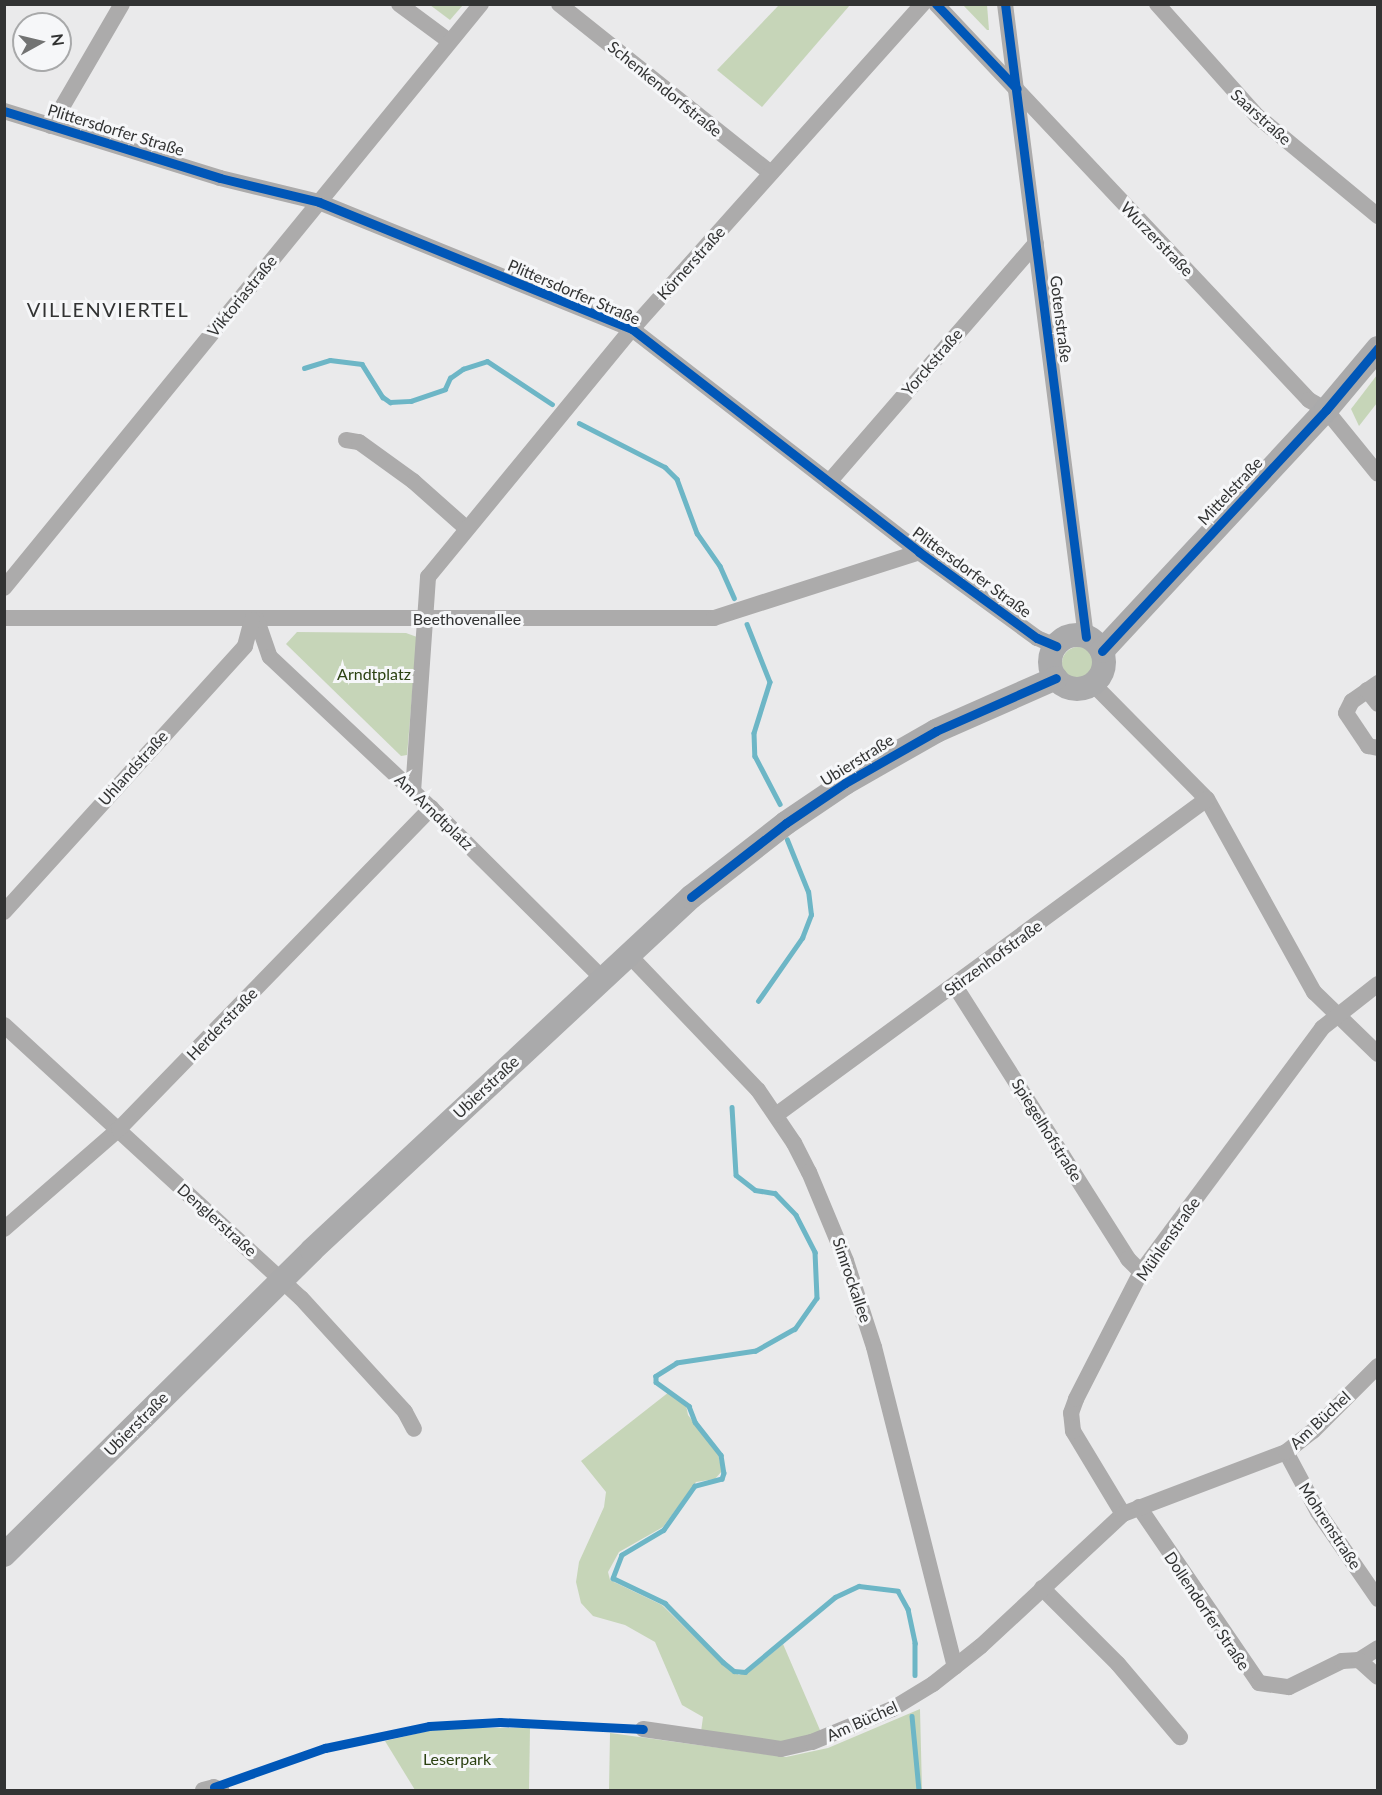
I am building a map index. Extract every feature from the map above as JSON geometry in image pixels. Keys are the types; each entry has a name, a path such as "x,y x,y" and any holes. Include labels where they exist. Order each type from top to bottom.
{"main road":[{"name":"Mittelstraße","path":"1094,644 1326,410 1377,348"},
{"path":"1070,636 1094,644 1103,669 1093,684 1069,688 1056,678 1051,662 1056,646 1070,636"},
{"name":"Ubierstraße","path":"4,1555 282,1280 628,954 744,854 845,783 936,731 1056,678"}],"street":[{"path":"51,126 122,4"},
{"path":"399,4 449,41"},
{"name":"Viktoriastraße","path":"4,588 481,4"},
{"name":"Schenkendorfstraße","path":"559,4 771,173"},
{"name":"Körnerstraße","path":"428,619 428,577 632,329 923,4"},
{"name":"Wurzerstraße","path":"936,4 1309,400 1326,410 1377,474"},
{"name":"Gotenstraße","path":"1005,4 1036,243 1094,644"},
{"name":"Saarstraße","path":"1157,4 1257,116 1377,216"},
{"name":"Plittersdorfer Straße","path":"4,111 220,178 319,202 632,329 918,552 1037,638 1056,646"},
{"name":"Yorckstraße","path":"829,482 1036,243"},
{"path":"346,440 358,442 413,481 467,530"},
{"name":"Beethovenallee","path":"4,618 254,620 714,618 918,552"},
{"path":"413,792 428,619"},
{"path":"245,646 264,649 254,620"},
{"name":"Uhlandstraße","path":"4,912 245,646 254,620"},
{"name":"Am Arndtplatz","path":"264,649 431,808 602,978"},
{"path":"1093,684 1207,799 1300,970 1336,1017 1377,1054"},
{"path":"1374,692 1352,701 1346,713 1368,746 1377,748"},
{"name":"Stirzenhofstraße","path":"776,1115 956,986 1207,799"},
{"name":"Herderstraße","path":"4,1229 119,1129 431,808"},
{"name":"Simrockallee","path":"628,954 776,1115 809,1172 858,1293 885,1385 956,1666"},
{"name":"Mühlenstraße","path":"1123,1514 1079,1444 1071,1419 1076,1399 1141,1272 1323,1028 1377,984"},
{"name":"Spiegelhofstraße","path":"956,986 1128,1259 1141,1272"},
{"name":"Denglerstraße","path":"4,1024 282,1280 405,1412 414,1429"},
{"name":"Am Büchel","path":"643,1729 764,1748 792,1749 892,1709 956,1666 1123,1514 1287,1452 1313,1431 1377,1366"},
{"name":"Mohrenstraße","path":"1287,1452 1318,1512 1377,1599"},
{"name":"Dollendorfer Straße","path":"1139,1507 1259,1683 1289,1687 1342,1661 1359,1660 1377,1648"},
{"path":"1042,1588 1118,1664 1180,1737"},
{"path":"1359,1660 1377,1677"},
{"path":"203,1791 214,1787 221,1791"}],"green space":[{"path":"430,5 463,5 450,20"},
{"path":"779,5 850,5 762,107 717,70"},
{"path":"963,5 987,5 989,30 987,30"},
{"path":"1377,375 1377,403 1359,426 1351,409"},
{"name":"Arndtplatz","path":"297,632 406,633 417,637 407,755 401,756 286,644"},
{"path":"1078,647 1089,652 1094,663 1089,674 1078,679 1067,674 1062,663 1067,652"},
{"path":"669,1392 686,1405 688,1415 718,1454 722,1471 715,1479 696,1482 663,1527 619,1552 608,1572 610,1580 662,1605 718,1660 739,1675 753,1669 783,1644 823,1737 787,1746 701,1732 703,1717 682,1705 655,1642 625,1625 593,1616 581,1603 576,1582 579,1562 604,1507 606,1492 581,1461"},
{"path":"920,1709 922,1790 609,1790 610,1733 786,1757 828,1748"},
{"name":"Leserpark","path":"441,1728 530,1728 529,1790 415,1790 385,1741"}],"waterway":[{"path":"304,368 330,360 362,364 383,397 390,402 411,401 445,389 450,378 463,369 487,361 552,404"},
{"path":"579,423 665,467 677,479 697,533 720,566 734,598"},
{"path":"747,624 770,682 754,733 755,756 780,804"},
{"path":"758,1001 802,938 811,915 808,892 787,840"},
{"path":"732,1107 736,1175 755,1190 775,1193 796,1215 815,1252 817,1298 795,1329 756,1351 677,1363 656,1376 656,1382 689,1406 695,1422 721,1455 724,1473 722,1479 695,1486 664,1530 622,1555 613,1578 665,1603 723,1662 734,1671 745,1672 835,1597 859,1586 898,1591 908,1609 915,1643 915,1675"},
{"path":"912,1716 919,1790"}],"cycle path":[{"path":"936,4 1017,89"},
{"path":"1005,4 1086,637"},
{"path":"4,111 220,178 319,202 632,329 919,552 1037,638 1056,646"},
{"path":"1102,651 1326,410 1378,348"},
{"path":"691,897 786,823 845,783 936,731 1056,678"},
{"path":"214,1787 325,1748 429,1726 500,1722 643,1729"}],"district":[{"name":"VILLENVIERTEL","path":"108,309"}]}
